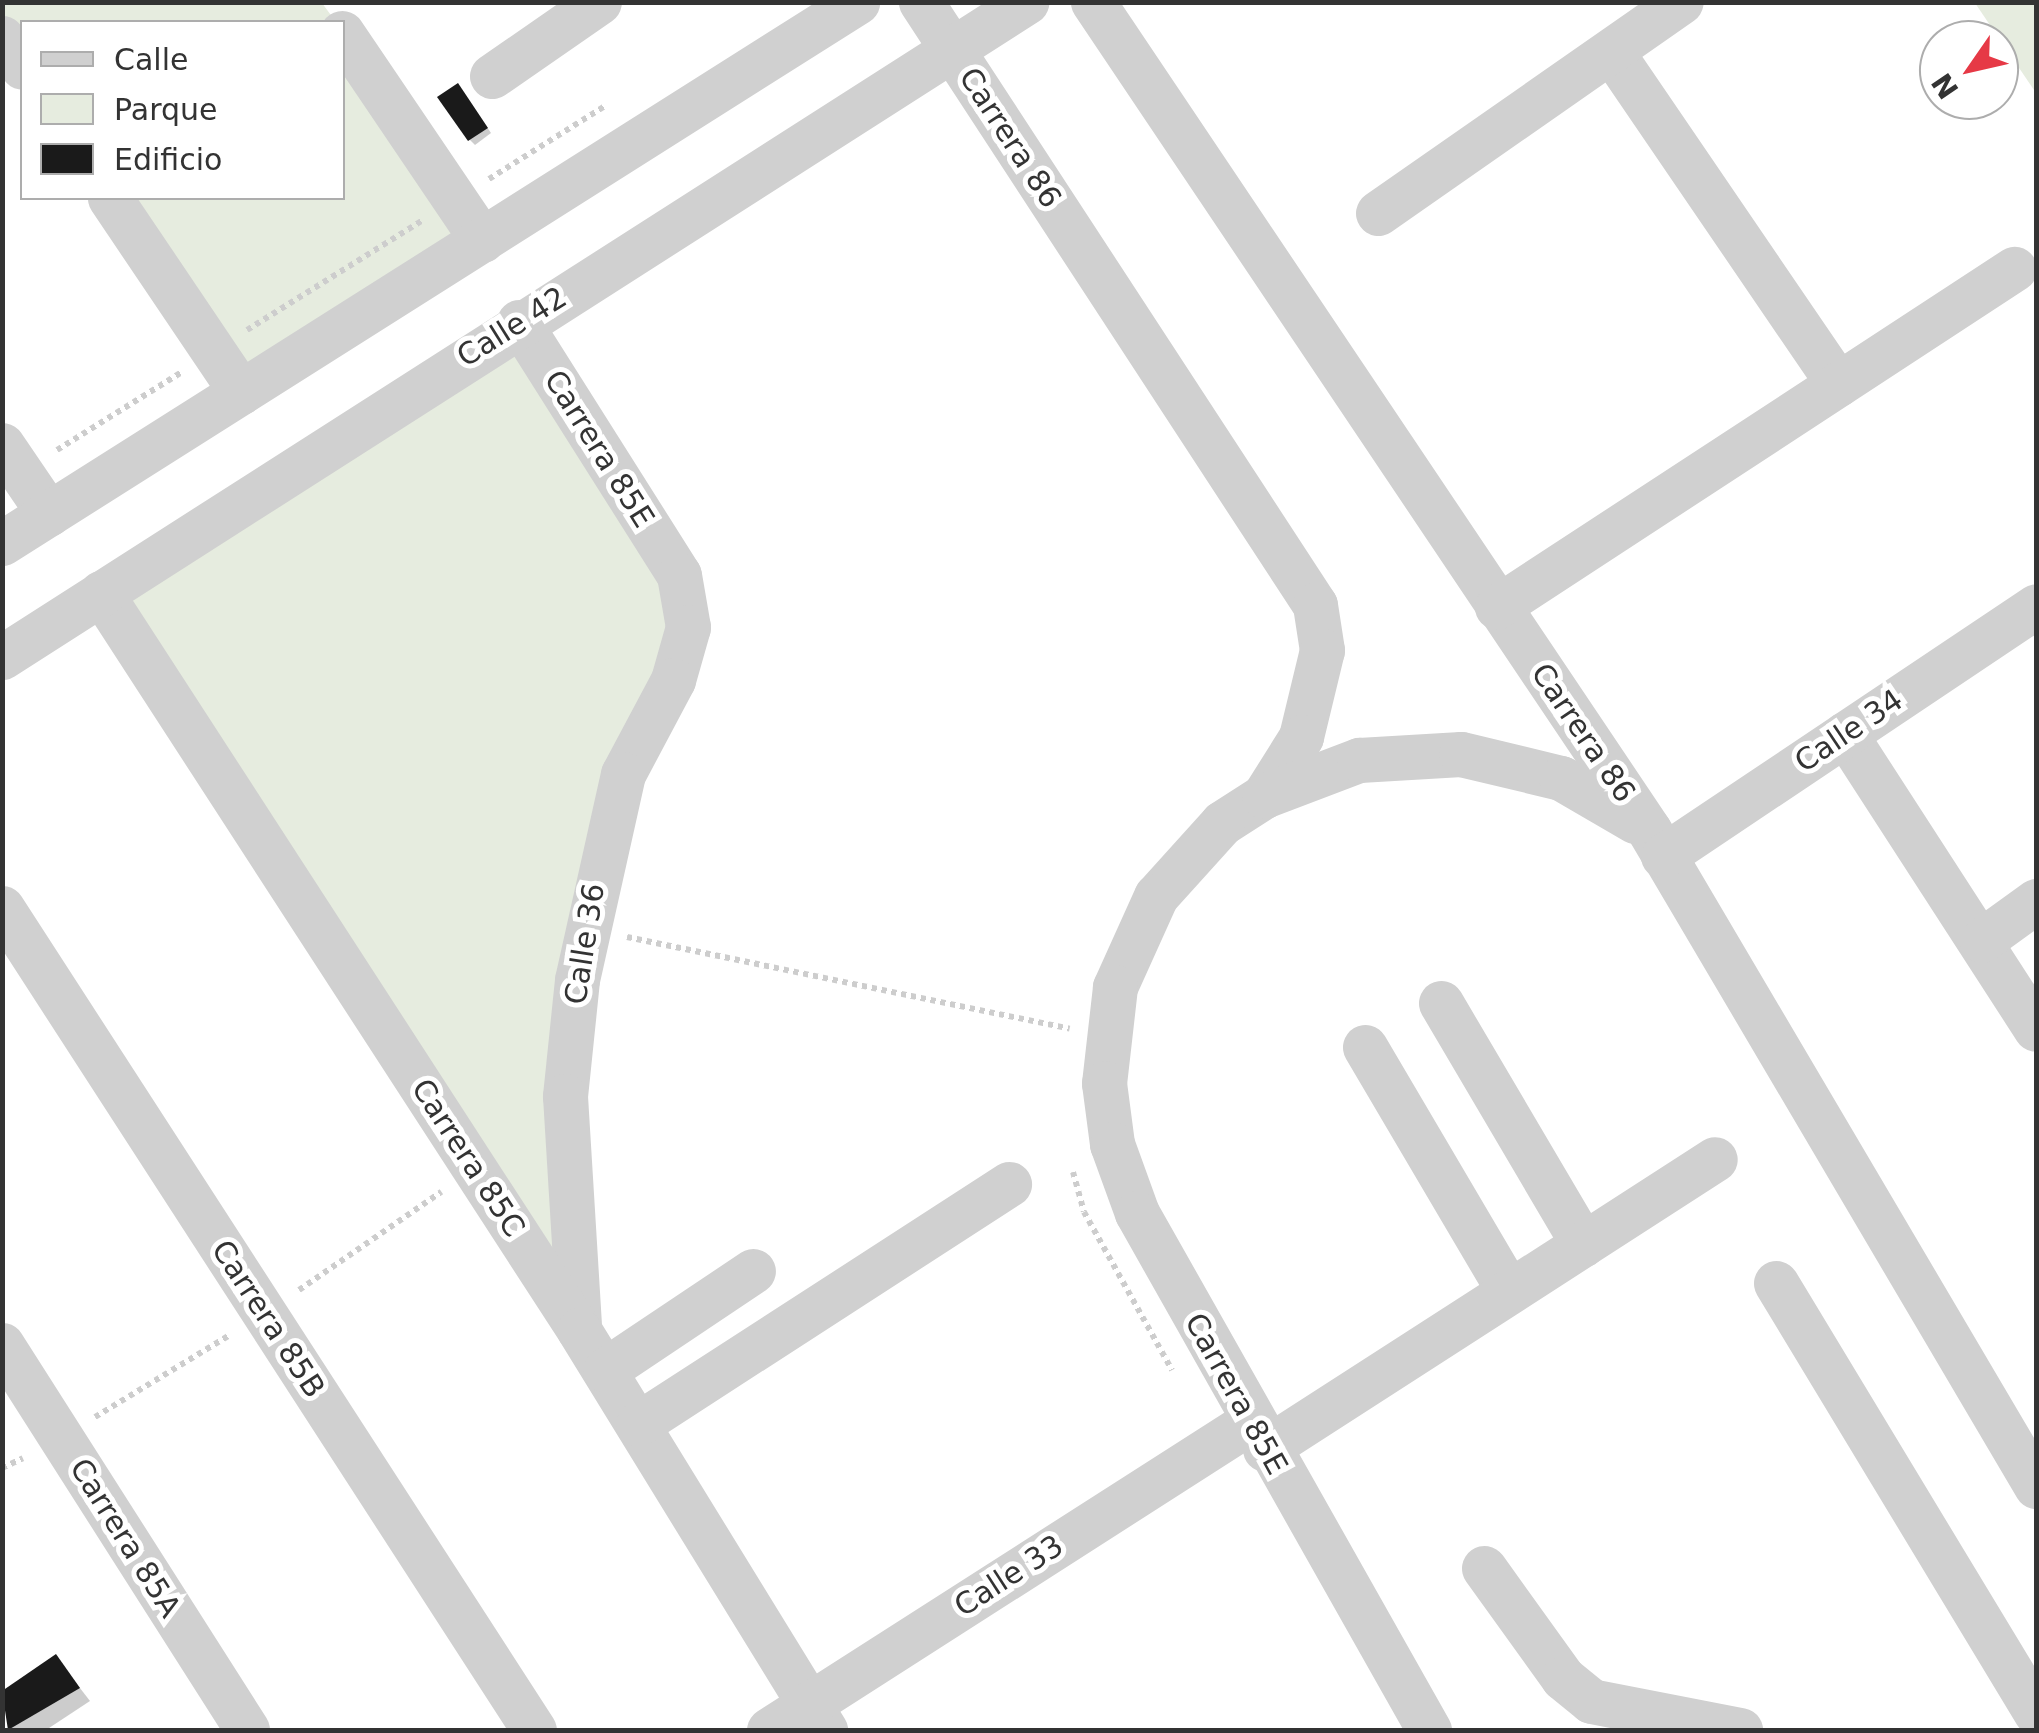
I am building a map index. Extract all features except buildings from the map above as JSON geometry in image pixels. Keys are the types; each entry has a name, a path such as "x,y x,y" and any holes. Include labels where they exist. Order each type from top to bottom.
{"street":[{"path":"2,543 857,2"},
{"name":"Carrera 86","path":"921,2 1315,605 1317,695 1264,796 1210,834 1156,896 1079,1037"},
{"name":"Calle 42","path":"2,657 518,322 954,52 1026,2"},
{"name":"Carrera 86","path":"1093,2 1656,843 2036,1486"},
{"path":"1378,213 1681,2"},
{"path":"492,76 614,8"},
{"path":"345,37 482,240"},
{"path":"2,38 20,65"},
{"path":"1611,51 1838,384"},
{"path":"111,200 241,392"},
{"path":"1497,606 2014,269"},
{"name":"Carrera 85E","path":"518,322 679,575"},
{"path":"12,459 49,514"},
{"name":"Calle 36","path":"580,1330 565,1096 586,929 623,774 673,680 688,628 679,575"},
{"name":"Carrera 85C","path":"101,593 580,1330 817,1718"},
{"name":"Calle 34","path":"1656,843 1845,734 2036,606"},
{"path":"1845,734 1982,940 2036,1029"},
{"path":"1264,796 1359,760 1461,754 1561,778 1656,843"},
{"path":"1982,940 2036,902"},
{"name":"Carrera 85B","path":"2,908 534,1730"},
{"path":"1441,1003 1583,1244"},
{"name":"Carrera 85E","path":"1079,1037 1137,1213 1257,1436 1429,1730"},
{"path":"1365,1047 1510,1291"},
{"name":"Calle 33","path":"768,1730 817,1718 1257,1436 1510,1291 1715,1158"},
{"path":"638,1424 1009,1184"},
{"path":"605,1370 753,1271"},
{"path":"1776,1284 2036,1713"},
{"name":"Carrera 85A","path":"2,1345 247,1730"},
{"path":"1484,1568 1563,1678 1591,1701 1740,1730"}],"path":[{"path":"12,459 214,352 622,96"},
{"path":"586,929 1079,1037"},
{"path":"1069,1011 1079,1037"},
{"path":"1068,1152 1084,1212 1176,1376"}],"green space":[{"path":"2,3 322,3 335,20 20,20 20,64 3,38"},
{"path":"1975,3 2036,3 2036,93 2019,68 2019,20 1987,20"},
{"path":"345,36 482,240 241,392 111,200 345,200"},
{"path":"519,322 679,575 577,980 579,1330 101,593"}]}
